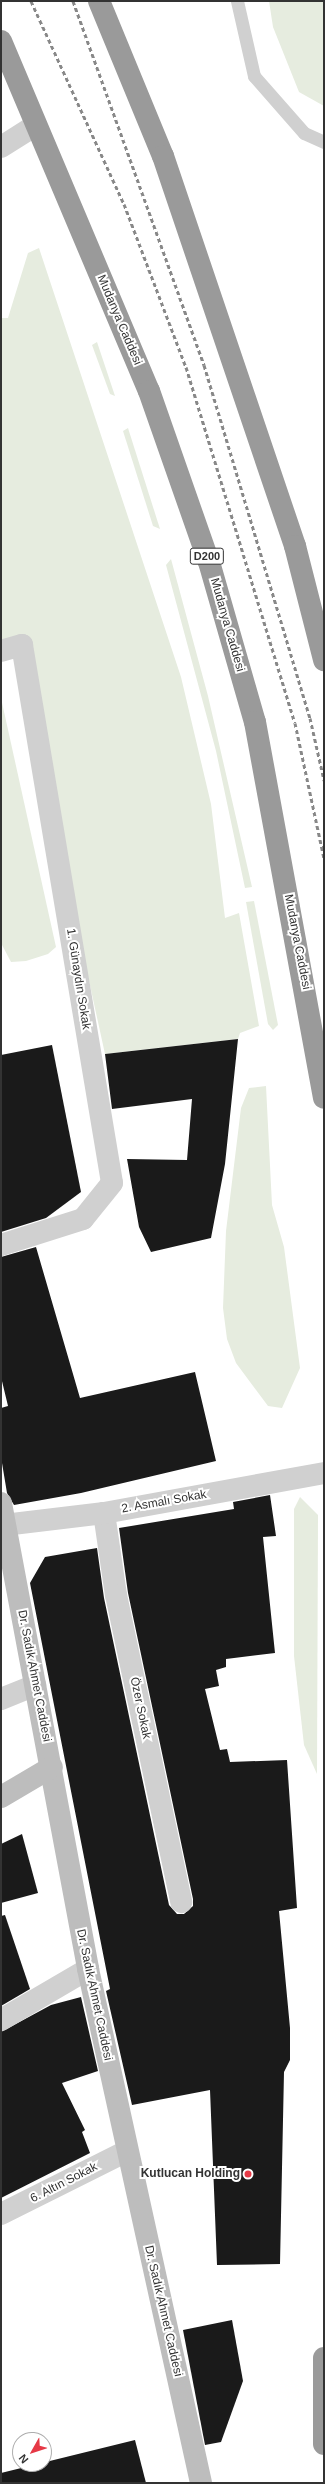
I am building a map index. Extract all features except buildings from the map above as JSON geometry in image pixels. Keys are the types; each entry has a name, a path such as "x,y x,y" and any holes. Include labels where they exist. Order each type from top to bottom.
{"highway":[{"path":"99,1 163,156 295,546 324,660"},
{"name":"Mudanya Caddesi","path":"1,41 148,391 209,562 255,722 324,1098"},
{"path":"324,2358 324,2444"}],"main road":[{"name":"Dr. Sadık Ahmet Caddesi","path":"1,1503 4,1525 52,1768 88,1969 201,2483"},
{"path":"1,1798 52,1768"}],"street":[{"path":"1,147 36,125"},
{"name":"1. Günaydın Sokak","path":"1,651 22,645 112,1183 83,1219 1,1245"},
{"name":"2. Asmalı Sokak","path":"4,1525 104,1513 324,1473"},
{"name":"Özer Sokak","path":"104,1513 116,1595 181,1902"},
{"path":"1,1699 35,1685"},
{"path":"1,2020 88,1969"},
{"name":"6. Altın Sokak","path":"1,2214 127,2151"}],"lane":[{"path":"237,1 254,76 304,133 324,142"}],"shaded area":[{"path":"269,1 324,1 324,106 299,92 273,27"},
{"path":"39,248 181,677 211,804 225,918 239,913 259,1026 240,1033 238,1039 105,1054 79,935 33,672 1,651 1,318 8,318 28,253"},
{"path":"97,342 115,396 110,394 92,345"},
{"path":"128,428 160,529 153,526 123,431"},
{"path":"171,559 208,696 252,887 245,888 216,751 166,565"},
{"path":"1,698 56,947 48,954 26,961 11,962 1,943"},
{"path":"254,901 278,1025 273,1030 268,1024 246,902"},
{"path":"266,1086 272,1205 284,1247 300,1368 282,1408 268,1406 236,1363 227,1339 223,1308 226,1231 241,1108 249,1088"},
{"path":"300,1497 318,1515 317,1774 304,1745 294,1656 294,1509"}],"railway":[{"path":"31,1 124,204 186,367 295,723 324,858"},
{"path":"73,1 204,365 310,718 324,780"}],"place":[{"name":"Kutlucan Holding","path":"248,2174"}]}
